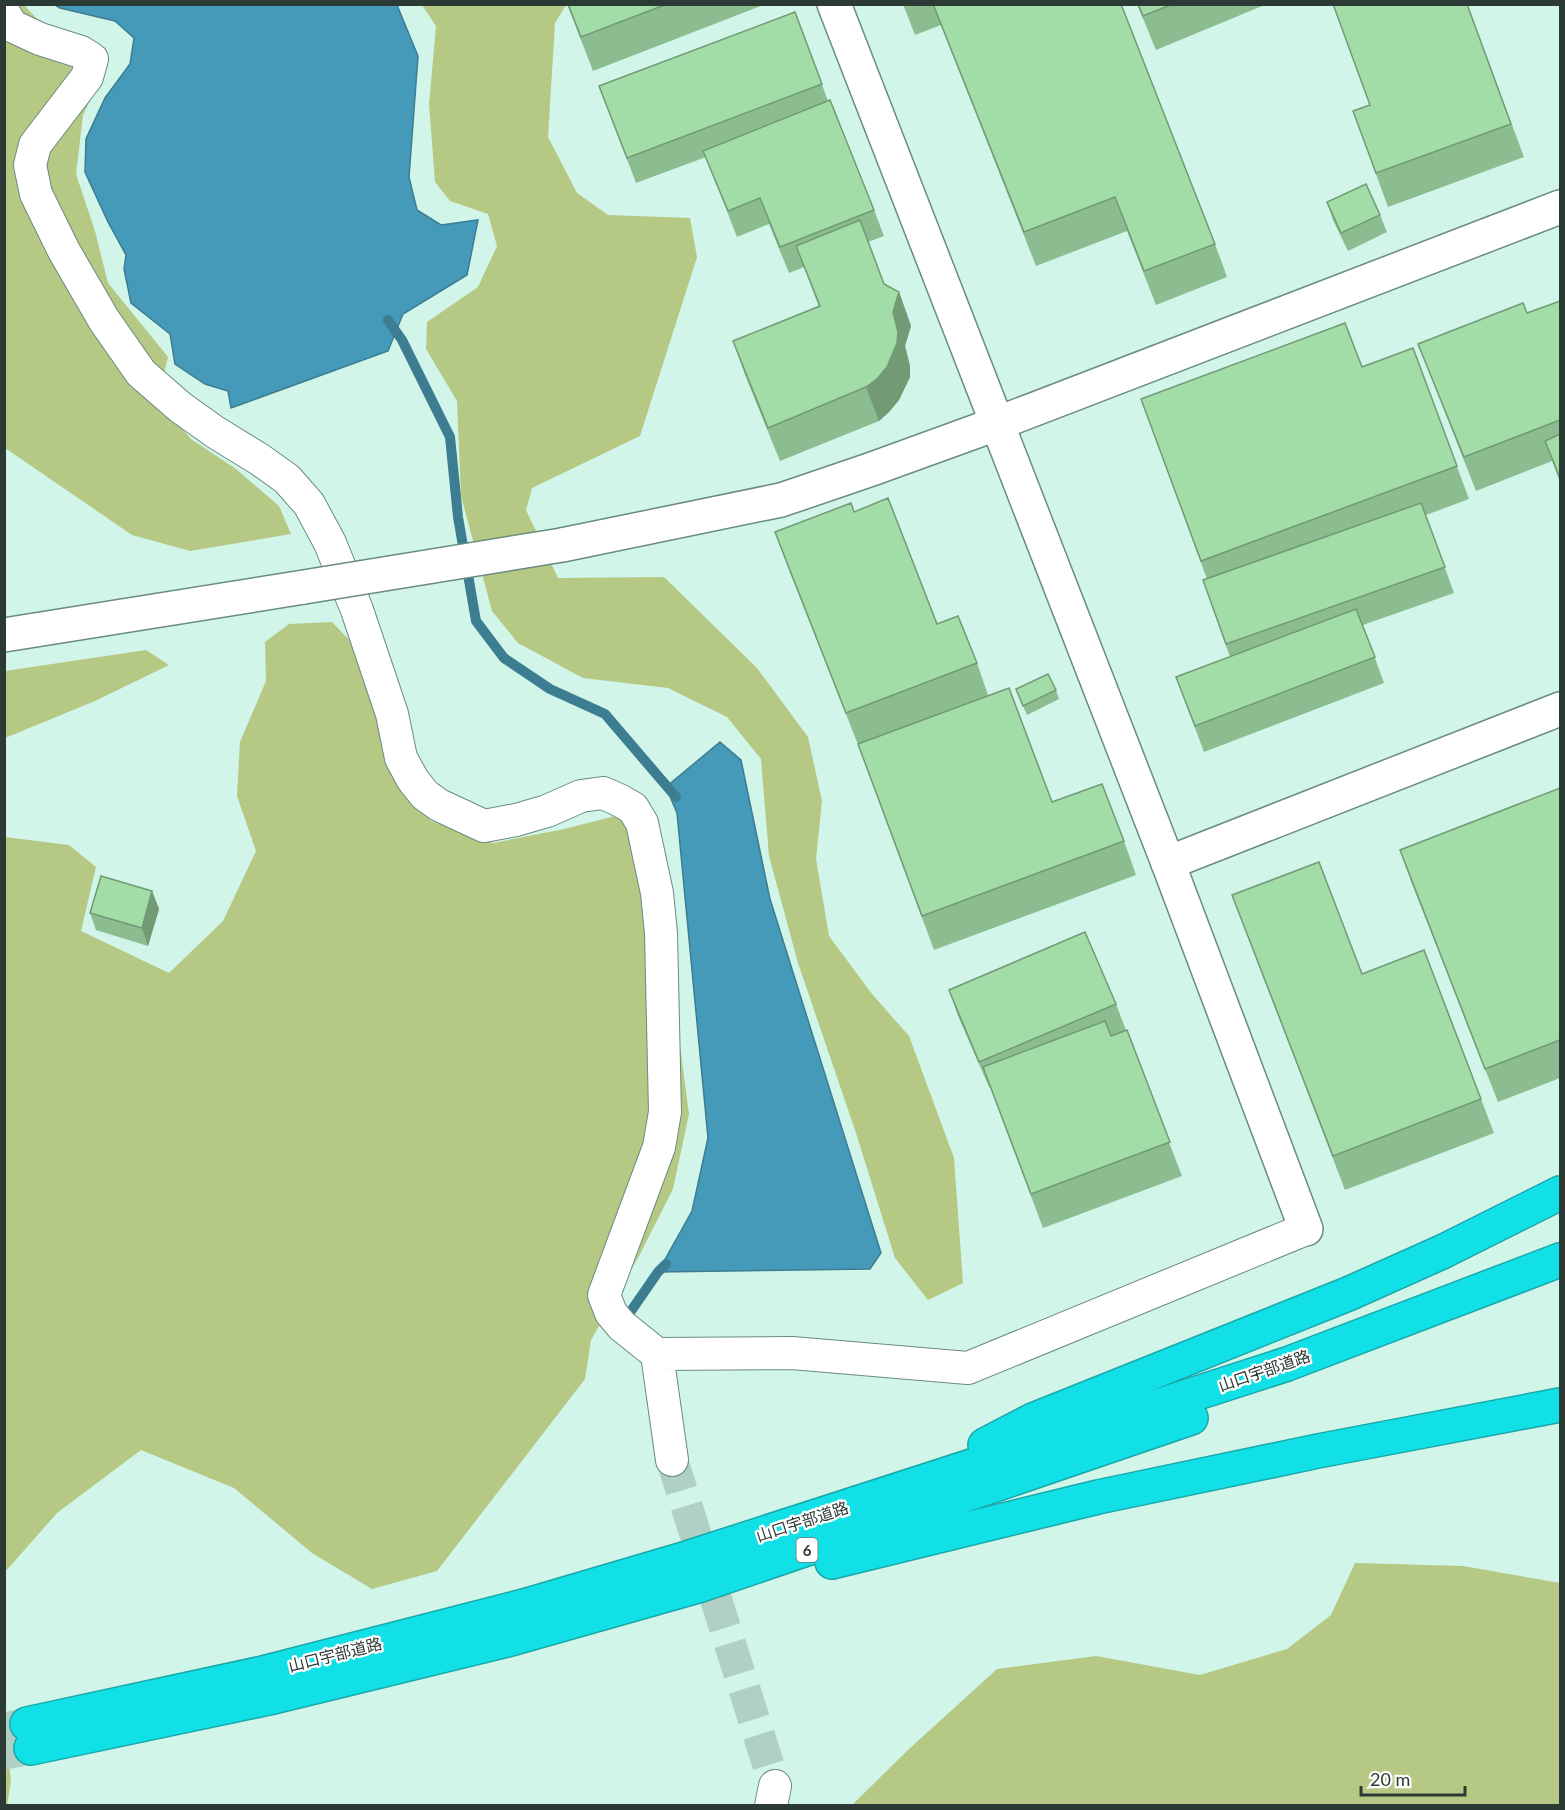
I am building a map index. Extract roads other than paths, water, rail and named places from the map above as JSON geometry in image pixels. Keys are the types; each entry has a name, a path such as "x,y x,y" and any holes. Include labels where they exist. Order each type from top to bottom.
{"highway":[{"path":"907,1487 1033,1420 1348,1294 1442,1252 1560,1193"},
{"name":"山口宇部道路","path":"1560,1260 1287,1364 687,1558 524,1606 29,1736 268,1698 511,1639 698,1586 906,1517 1293,1383 1560,1280"},
{"path":"698,1586 832,1562 1098,1497 1318,1451 1560,1405"}],"street":[{"path":"4,13 12,26 40,39 81,52 92,59 87,77 35,146 30,165 36,194 64,251 104,320 141,373 189,413 287,479 309,504 330,543 357,610 392,714 402,758 412,780 425,795 439,805 484,826 547,811 581,796 603,794 633,808 642,823 657,893 661,933 665,1112 659,1147 603,1295 611,1313 622,1326 657,1354 792,1353 968,1368 1306,1229 1168,862 834,4"},
{"path":"4,635 562,545 781,500 872,470 996,424 1560,207"},
{"path":"1168,862 1560,709"},
{"path":"657,1354 672,1460"}],"water":[{"path":"55,5 397,5 418,56 409,177 417,210 441,225 478,220 467,275 403,314 388,351 231,408 228,391 205,384 175,364 170,334 131,303 124,269 126,255 85,172 86,139 105,98 130,64 134,38 115,21"},
{"path":"720,742 741,760 770,899 881,1253 870,1269 658,1272 692,1211 708,1138 677,813 666,787"}],"waterway":[{"path":"388,320 402,340 450,437 458,517 476,621 504,658 550,689 605,714 676,797"},
{"path":"629,1314 666,1264"}],"tunnel":[{"path":"672,1460 775,1786"},
{"path":"4,1729 27,1724"},
{"path":"4,1753 31,1748"}]}
